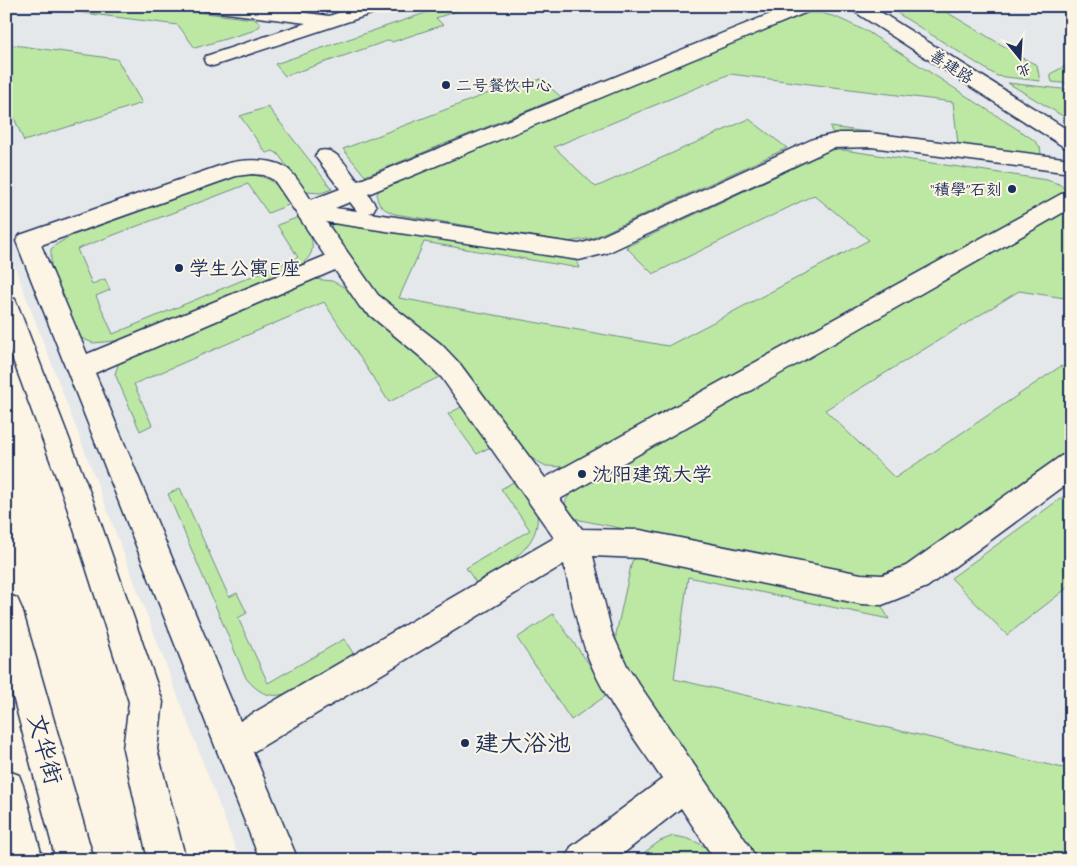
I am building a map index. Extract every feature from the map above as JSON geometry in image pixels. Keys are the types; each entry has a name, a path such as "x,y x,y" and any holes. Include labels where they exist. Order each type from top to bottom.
{"street":[{"path":"211,6 332,21"},
{"path":"213,60 377,6"},
{"path":"306,211 806,6"},
{"name":"善建路","path":"858,6 1071,142"},
{"path":"306,211 579,252 599,247 820,144 831,141 844,139 871,140 1071,166"},
{"path":"326,156 378,222"},
{"path":"279,860 28,241 234,169 253,166 270,169 282,175 369,302 434,352 445,364 574,542 596,633 604,656 616,680 737,860"},
{"path":"541,495 1071,198"},
{"path":"80,368 340,259"},
{"path":"6,306 78,498 146,702 140,749 168,860"},
{"path":"232,745 574,542 640,544 861,589 882,590 916,577 1071,465"},
{"name":"文华街","path":"6,609 75,860"},
{"path":"584,860 686,783"},
{"path":"6,788 24,860"}],"shaded area":[{"name":"沈阳建筑大学","path":"6,6 1071,6 1071,860 240,860 6,244"}],"green space":[{"path":"43,6 148,6 254,19 260,23 260,26 252,31 195,48 178,25 44,8"},
{"path":"446,6 456,6 460,10 436,18 443,25 392,42 390,40 285,76 275,64"},
{"path":"886,6 951,6 943,10 1012,51 1010,52 1037,65 1040,81 997,76"},
{"path":"821,13 836,17 868,32 1034,140 1040,147 1041,153 1039,156 1025,158 835,133 832,132 830,127 958,144 953,102 730,74 554,147 596,187 749,119 787,148 593,238 567,242 395,214 382,207 377,200 378,191 381,186 799,14"},
{"path":"6,44 117,59 142,103 24,141 6,99"},
{"path":"1071,63 1071,84 1052,82 1050,74"},
{"path":"541,79 561,97 365,176 343,149 507,86 511,90"},
{"path":"1008,83 1071,90 1071,121"},
{"path":"268,107 332,189 321,193 306,192 278,154 273,151 266,153 240,116"},
{"path":"837,149 1047,180 1059,184 1065,189 1064,195 568,467 546,466 524,454 384,307 330,230 332,224 336,222 572,258 577,262 579,268 424,242 399,298 668,346 869,240 814,195 653,274 626,247 829,151"},
{"path":"241,175 259,176 271,181 281,190 291,204 268,213 248,184 77,249 92,284 105,279 110,290 96,296 113,334 298,257 277,225 299,217 311,237 312,244 310,256 305,262 297,268 125,340 93,343 79,337 51,267 51,249 71,236"},
{"path":"1071,209 1071,299 1019,291 825,410 895,478 1061,366 1071,373 1071,453 909,567 897,574 868,578 580,520 573,517 566,509 568,497 577,488"},
{"path":"314,279 332,281 346,288 365,313 423,355 441,376 389,402 324,302 134,384 152,425 140,431 115,374 119,362 303,282"},
{"path":"463,406 492,446 477,454 448,414"},
{"path":"517,480 535,506 537,519 535,532 521,553 477,584 466,568 530,530 501,489"},
{"path":"180,488 229,597 237,593 247,613 238,618 268,683 344,639 355,656 296,690 287,693 271,695 263,693 254,687 246,678 168,494"},
{"path":"1071,491 1071,585 1007,635 951,578"},
{"path":"641,555 870,601 881,605 889,619 688,577 674,679 1063,768 1071,761 1071,860 759,860 627,673 616,646 616,634 632,561"},
{"path":"553,614 610,693 571,720 517,638"},
{"path":"673,836 686,838 698,843 719,860 634,860 660,841"}],"place":[{"name":"二号餐饮中心","path":"446,85"},
{"name":"“積學”石刻","path":"1012,189"},
{"name":"学生公寓E座","path":"179,268"},
{"name":"沈阳建筑大学","path":"582,474"},
{"name":"建大浴池","path":"465,743"}]}
